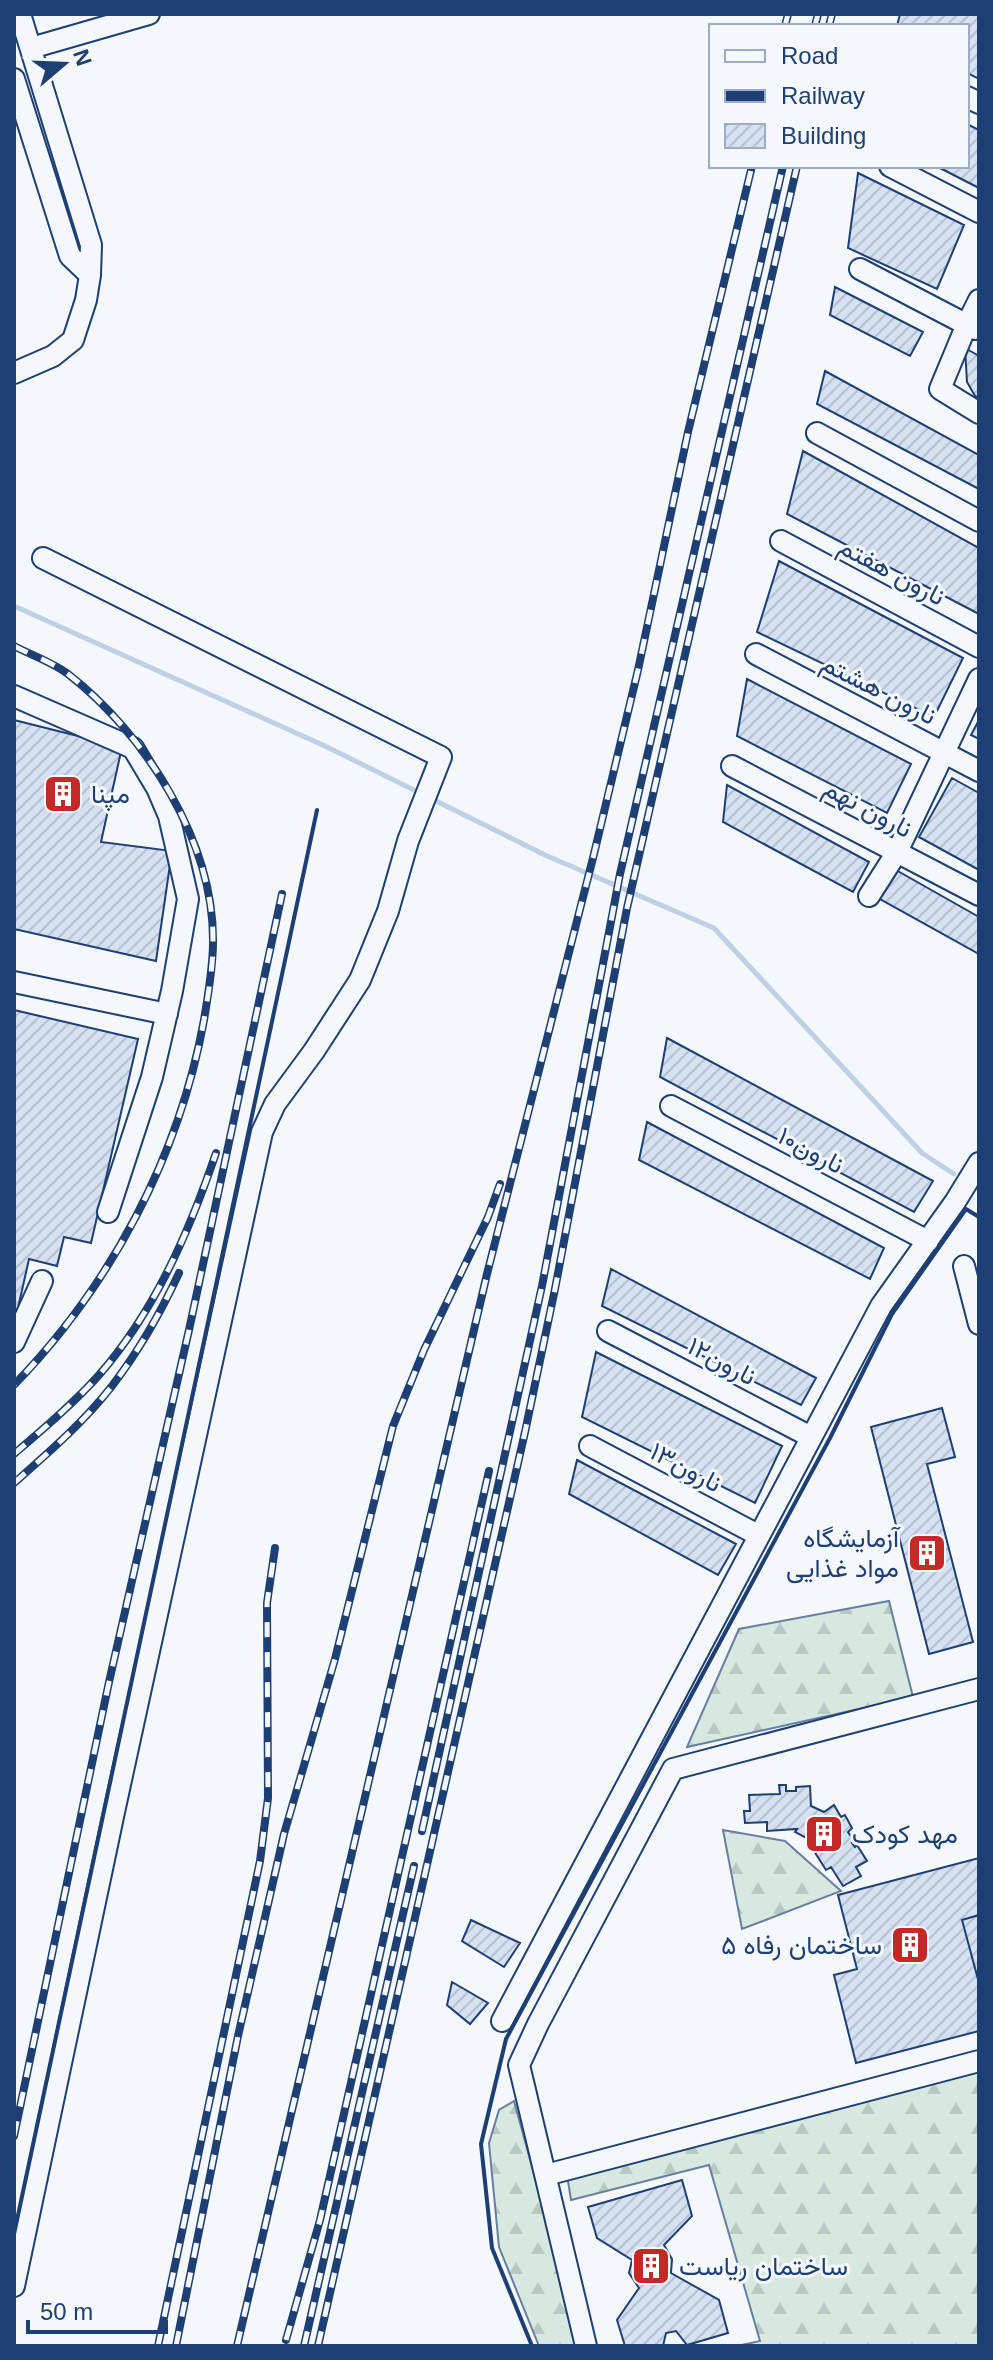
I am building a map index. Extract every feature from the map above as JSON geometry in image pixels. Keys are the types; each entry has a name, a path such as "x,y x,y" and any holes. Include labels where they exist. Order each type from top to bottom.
{"lane":[{"path":"14,373 53,356 73,340 86,300 91,245 20,14"},
{"path":"31,48 149,14"},
{"path":"14,79 70,256 90,275"},
{"path":"894,168 979,212"},
{"path":"860,269 973,328"},
{"path":"979,300 973,328 940,389 979,413"},
{"path":"817,433 979,521"},
{"name":"نارون هفتم","path":"781,541 979,647"},
{"path":"14,2286 262,1132 275,1104 360,980 388,911 408,841 441,757 43,558"},
{"name":"نارون هشتم","path":"756,654 979,771"},
{"path":"869,896 897,852 979,679"},
{"path":"14,696 133,748 157,788 169,816 188,899 152,1077 108,1212"},
{"name":"نارون نهم","path":"732,766 979,895"},
{"path":"14,982 167,1014"},
{"name":"نارون۱۰","path":"671,1106 928,1241"},
{"path":"502,2021 881,1306 979,1163"},
{"path":"964,1266 979,1324"},
{"path":"14,1342 42,1281"},
{"name":"نارون۱۲","path":"608,1331 811,1437"},
{"name":"نارون۱۳","path":"590,1446 758,1535"},
{"path":"586,2346 519,2065 673,1769 979,1689"},
{"path":"546,2175 979,2061"}],"green space":[{"path":"889,1601 913,1697 687,1747 739,1629"},
{"path":"723,1830 785,1841 841,1891 742,1929"},
{"path":"979,2072 979,2346 737,2346 760,2341 709,2165 571,2200 567,2175"},
{"path":"514,2101 581,2346 539,2346 499,2247 489,2143 499,2110"}],"building":[{"path":"900,14 979,14 979,79 969,74 969,24 898,24"},
{"path":"969,125 979,130 979,188 940,168 969,168"},
{"path":"858,173 964,225 937,289 848,248"},
{"path":"835,287 923,332 910,356 830,315"},
{"path":"965,348 979,356 979,398 967,382"},
{"path":"825,371 979,455 979,489 817,404"},
{"path":"803,451 979,548 979,614 787,514"},
{"path":"779,561 963,658 934,717 757,632"},
{"path":"747,679 911,764 887,813 737,736"},
{"name":"مپنا","path":"14,720 122,747 101,842 172,851 156,961 14,929"},
{"path":"979,720 979,739 971,735"},
{"path":"952,778 979,793 979,870 919,837"},
{"path":"727,785 869,862 853,892 723,822"},
{"path":"896,870 979,917 979,954 880,899"},
{"path":"14,1010 138,1039 91,1243 64,1237 57,1266 29,1259 14,1326"},
{"path":"667,1038 933,1181 914,1212 660,1077"},
{"path":"647,1122 884,1248 870,1279 639,1160"},
{"path":"611,1269 816,1378 801,1405 602,1306"},
{"path":"596,1352 782,1446 755,1503 582,1417"},
{"name":"آزمایشگاه مواد غذایی","path":"942,1408 955,1457 927,1464 973,1642 929,1654 871,1427"},
{"path":"577,1460 736,1544 718,1575 569,1494"},
{"name":"مهد کودک","path":"779,1785 786,1785 786,1791 810,1786 811,1806 824,1812 834,1805 841,1817 845,1815 852,1828 848,1832 855,1842 852,1843 855,1847 857,1845 867,1861 856,1867 861,1876 843,1886 831,1867 826,1870 809,1837 795,1832 797,1829 767,1831 767,1822 745,1823 744,1811 750,1811 749,1795 780,1794"},
{"name":"۵ ساختمان رفاه","path":"979,1858 979,1915 962,1920 979,1983 979,2031 856,2063 834,1975 857,1969 838,1895"},
{"path":"979,1915 979,1983 962,1920"},
{"path":"471,1920 520,1943 504,1967 462,1941"},
{"path":"452,1982 488,2003 470,2024 447,2005"},
{"name":"ساختمان ریاست","path":"682,2180 692,2216 664,2245 672,2259 671,2273 719,2300 728,2333 687,2345 676,2331 666,2333 663,2346 625,2346 617,2320 639,2288 629,2273 632,2260 597,2238 588,2207"}],"waterway":[{"path":"14,606 325,746 420,793"},
{"path":"428,797 545,855 714,928 922,1153 954,1174"}],"railway":[{"path":"786,24 788,14"},
{"path":"816,24 818,14"},
{"path":"830,24 832,14"},
{"path":"237,2346 487,1274 638,670 688,432 752,168"},
{"path":"422,1831 542,1286 620,874 783,168"},
{"path":"318,2346 525,1432 627,908 797,168"},
{"path":"14,646 68,674 123,727 148,759 170,793 202,866 210,904 213,942 207,1001 193,1071 158,1169 110,1262 81,1305 14,1385"},
{"path":"14,2136 109,1682 189,1330 282,894"},
{"path":"14,1454 90,1385 137,1324 182,1241 216,1153"},
{"path":"176,2346 238,2036 284,1834 335,1659 393,1426 500,1184"},
{"path":"14,1483 78,1425 112,1386 148,1331 179,1273"},
{"path":"286,2340 320,2220 489,1471"},
{"path":"158,2346 260,1861 268,1798 267,1603 275,1548"},
{"path":"304,2346 414,1866"}],"wall":[{"path":"14,2234 317,810"},
{"path":"532,2346 492,2248 481,2144 506,2039 830,1438 892,1314 966,1209 979,1217"}],"place":[{"name":"مپنا","path":"63,794"},
{"name":"آزمایشگاه مواد غذایی","path":"927,1553"},
{"name":"مهد کودک","path":"824,1834"},
{"name":"۵ ساختمان رفاه","path":"910,1945"},
{"name":"ساختمان ریاست","path":"651,2266"}]}
